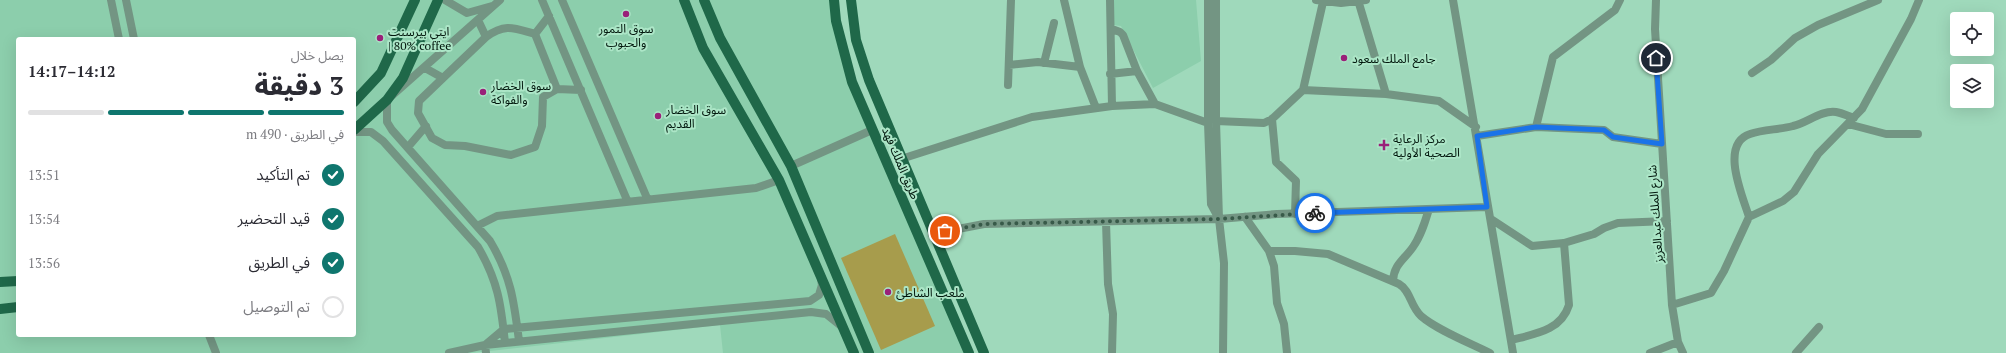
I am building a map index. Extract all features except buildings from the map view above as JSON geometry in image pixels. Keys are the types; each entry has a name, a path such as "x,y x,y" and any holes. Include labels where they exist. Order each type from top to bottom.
{"main road":[{"path":"356,100 381,73 415,0"},
{"path":"356,129 387,100 403,78 438,0"},
{"path":"684,0 704,48 779,180 854,353"},
{"path":"704,0 720,38 791,166 868,353"},
{"name":"طريق الملك فهد","path":"834,0 836,21 852,82 969,353"},
{"name":"طريق الملك فهد","path":"851,0 856,40 869,80 932,234 984,353"},
{"path":"0,282 16,281"},
{"path":"943,294 956,288"},
{"path":"0,308 16,307"}],"street":[{"path":"111,0 119,37"},
{"path":"126,0 134,37"},
{"path":"445,0 466,13 493,6"},
{"path":"500,0 425,68 387,100 387,122 479,226 500,258 510,281 518,341"},
{"path":"542,0 627,200"},
{"path":"562,0 647,198"},
{"path":"1008,85 1011,0"},
{"path":"1064,0 1080,66 1096,108"},
{"path":"1110,0 1112,29 1110,74 1112,106"},
{"path":"1208,0 1212,122 1219,219 1224,263 1222,353"},
{"path":"1212,122 1216,0"},
{"path":"1453,0 1476,127 1487,207 1491,219 1513,353"},
{"path":"1536,127 1553,57 1615,10 1620,0"},
{"name":"شارع الملك عبدالعزيز","path":"1656,0 1654,29 1672,304 1678,342 1683,353"},
{"path":"1752,73 1771,60 1795,38 1812,28 1878,0"},
{"path":"1672,304 1711,293 1724,271 1750,217 1783,201 1794,192 1818,154 1862,109 1911,19 1919,0"},
{"path":"901,159 1032,117 1112,106 1155,104 1212,122 1264,123 1272,119 1304,90 1319,1 1361,1 1386,94"},
{"path":"534,34 549,16"},
{"path":"478,20 486,37"},
{"path":"1044,63 1054,23"},
{"path":"557,89 534,34 517,28 506,27 494,31 486,37 443,78 419,102 418,113 432,138 445,145 465,146 512,155 525,152 535,147 539,138 543,97 557,89 581,90"},
{"path":"1112,29 1120,32 1122,35 1137,71 1155,104"},
{"path":"1009,65 1044,63 1080,66"},
{"path":"425,68 443,78"},
{"path":"1110,74 1137,71"},
{"path":"1304,90 1386,94 1439,101 1476,127"},
{"path":"1750,217 1735,169 1734,160 1735,151 1742,139 1749,134 1794,126 1828,112 1836,112 1851,121 1886,134 1918,134"},
{"path":"1272,119 1276,162 1296,181 1295,214"},
{"path":"408,147 426,126"},
{"path":"1477,136 1536,127 1604,130 1613,137 1662,144"},
{"path":"791,166 872,130"},
{"path":"356,131 371,132 383,141 478,247 489,265 496,285 505,342"},
{"path":"479,226 497,216 627,200 756,188 779,180"},
{"path":"932,234 984,224 1219,219 1295,214 1487,207"},
{"path":"1393,281 1394,272 1414,246 1424,227 1428,209"},
{"path":"1245,217 1269,251 1274,266 1277,303 1284,324 1287,353"},
{"path":"1491,219 1532,246 1564,243 1594,234 1604,228 1618,223 1667,221"},
{"path":"1106,222 1108,284 1113,314 1112,353"},
{"path":"1511,340 1550,329 1567,312 1569,305 1564,243"},
{"path":"1269,251 1295,251 1328,254 1393,281 1406,288 1414,309 1429,322 1490,353"},
{"path":"485,349 504,329 517,327 810,301 819,295 821,290 820,274"},
{"path":"449,353 485,349 505,342 811,312 826,314 839,322 845,331"},
{"path":"1796,353 1819,327"},
{"path":"210,337 216,353"},
{"path":"1650,353 1678,342"}],"shaded area":[{"path":"0,0 830,0 834,26 965,353 723,353 720,325 472,353 0,353"},
{"path":"1113,0 1196,0 1201,61 1153,88 1121,26 1114,25"},
{"name":"ملعب الشاطئ","path":"895,234 935,326 881,350 841,258"}],"way so far":[{"path":"945,231 984,224 1219,219 1277,214 1315,213"}],"place":[{"name":"سوق التمور والحبوب","path":"626,14"},
{"name":"ايتي بيرسنت | 80% coffee","path":"380,38"},
{"name":"جامع الملك سعود","path":"1344,58"},
{"name":"سوق الخضار والفواكة","path":"483,92"},
{"name":"سوق الخضار القديم","path":"658,116"},
{"name":"مركز الرعاية الصحية الأولية","path":"1384,145"},
{"name":"ملعب الشاطئ","path":"888,292"}],"route":[{"path":"1315,213 1487,207 1477,136 1536,127 1604,130 1613,137 1662,144 1656,58"}]}
